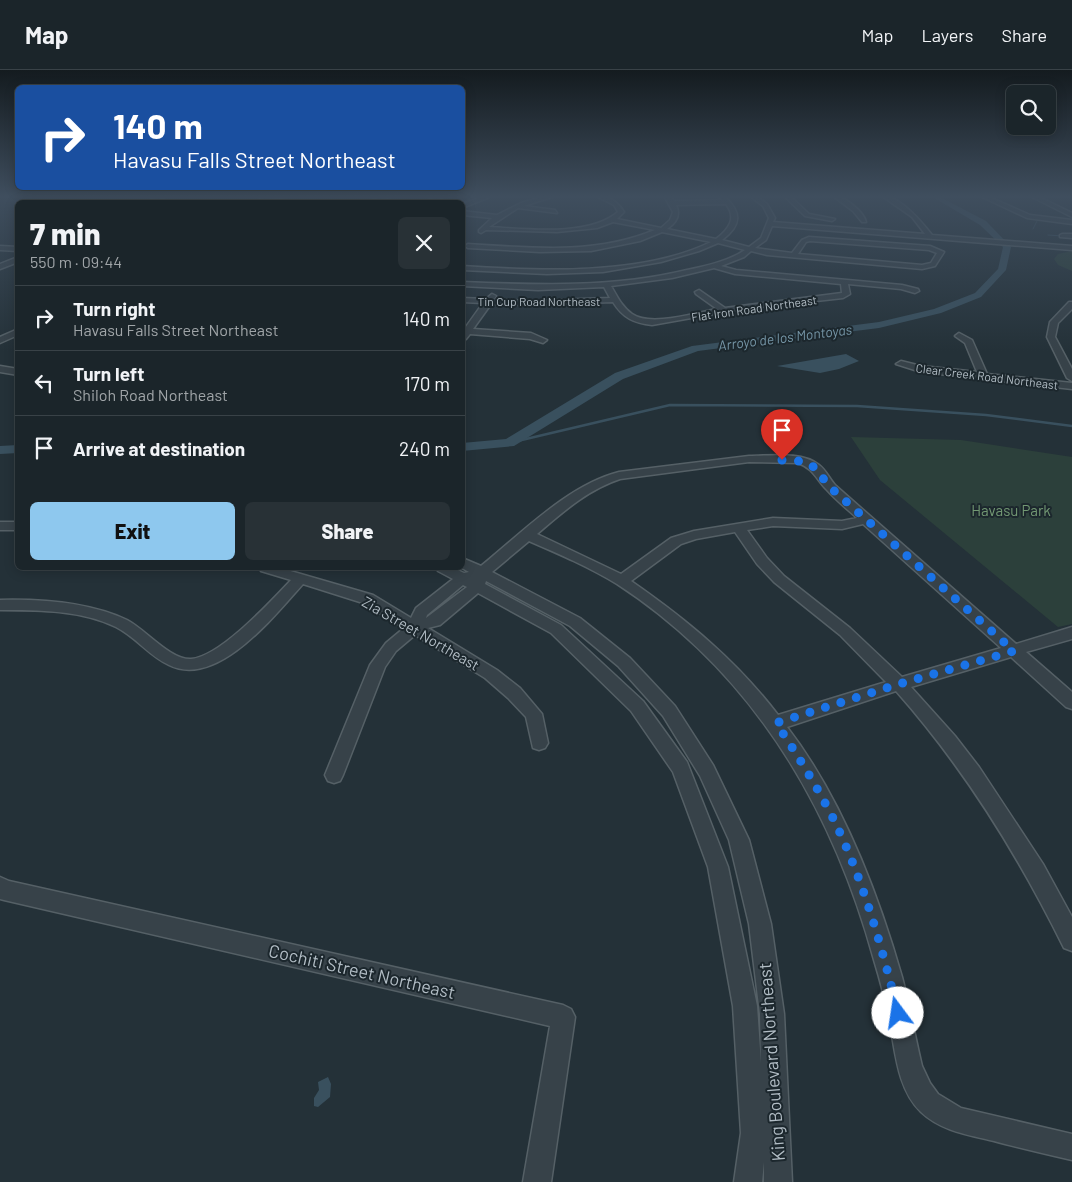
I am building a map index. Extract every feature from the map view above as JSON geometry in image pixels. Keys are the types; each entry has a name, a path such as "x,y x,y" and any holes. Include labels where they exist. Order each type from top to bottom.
{"street":[{"path":"0,248 15,249"},
{"path":"495,248 524,250 585,248"},
{"path":"465,268 534,272 595,270 668,259 698,248"},
{"path":"748,248 794,255 927,267 933,265 941,254 938,250 919,248"},
{"path":"794,255 799,248"},
{"path":"576,249 582,256"},
{"path":"465,284 539,288 606,285 667,277 715,266 753,249"},
{"path":"0,267 15,261"},
{"name":"Flat Iron Road Northeast","path":"589,263 595,270 592,272 606,285 627,315 632,319 652,323 723,310 844,296 846,294 844,282"},
{"path":"715,266 735,272 902,287 915,291"},
{"path":"465,335 497,286"},
{"path":"699,292 723,310"},
{"name":"Tin Cup Road Northeast","path":"465,300 526,303 616,300"},
{"path":"1072,304 1054,322 1050,337 1072,378"},
{"path":"0,340 15,332"},
{"path":"465,335 530,336 543,340"},
{"path":"959,336 969,342 982,376"},
{"name":"Clear Creek Road Northeast","path":"901,364 921,369 1072,386"},
{"path":"0,369 15,372"},
{"path":"334,775 378,665 391,648 415,627 435,620 471,575 528,535 576,495 603,481 634,473 749,459 799,460 809,463 817,469 822,479 832,489 1072,702"},
{"path":"621,581 676,541 712,530 773,522 842,525 866,520"},
{"path":"0,526 15,526"},
{"path":"738,527 763,562 780,579 840,627 899,684 950,745 992,802 1065,912 1072,940"},
{"path":"528,535 588,562 621,581 669,614 715,652 751,691 776,723 804,765 834,820 860,883 883,951 902,1028 909,1067 927,1101 956,1119 1072,1147"},
{"name":"Zia Street Northeast","path":"273,570 368,599 491,674 514,693 534,714 539,742"},
{"name":"King Boulevard Northeast","path":"451,570 471,575 575,622 624,662 669,711 708,771 739,840 760,924 772,1014 778,1182"},
{"name":"King Boulevard Northeast","path":"471,575 556,628 637,706 681,768 718,867 745,1006 754,1133 748,1182"},
{"path":"0,605 55,606 92,612 122,624 174,661 190,665 200,663 217,654 251,630 300,578"},
{"path":"776,723 899,684 1072,633"},
{"name":"Cochiti Street Northeast","path":"0,887 4,890 562,1017 537,1182"}],"green space":[{"path":"1072,251 1072,271 1058,265 1054,259 1058,254"},
{"name":"Havasu Park","path":"851,437 961,440 1072,457 1072,624 1058,627 880,480"}],"water":[{"path":"846,354 859,361 839,369 820,373 777,366"},
{"path":"328,1077 331,1084 330,1097 318,1107 314,1106 314,1098 319,1090 318,1082"}],"waterway":[{"name":"Arroyo de los Montoyas","path":"465,447 509,443 619,376 696,348 879,325 937,311 978,295 1002,270 1007,248"},
{"path":"509,443 670,405 857,406 986,415 1072,426"},
{"name":"Arroyo de los Montoyas","path":"0,450 15,449"}],"route":[{"path":"782,460 799,460 809,463 817,469 822,479 832,489 1014,651 899,684 776,723 804,765 834,820 860,883 883,951 898,1013"}]}
